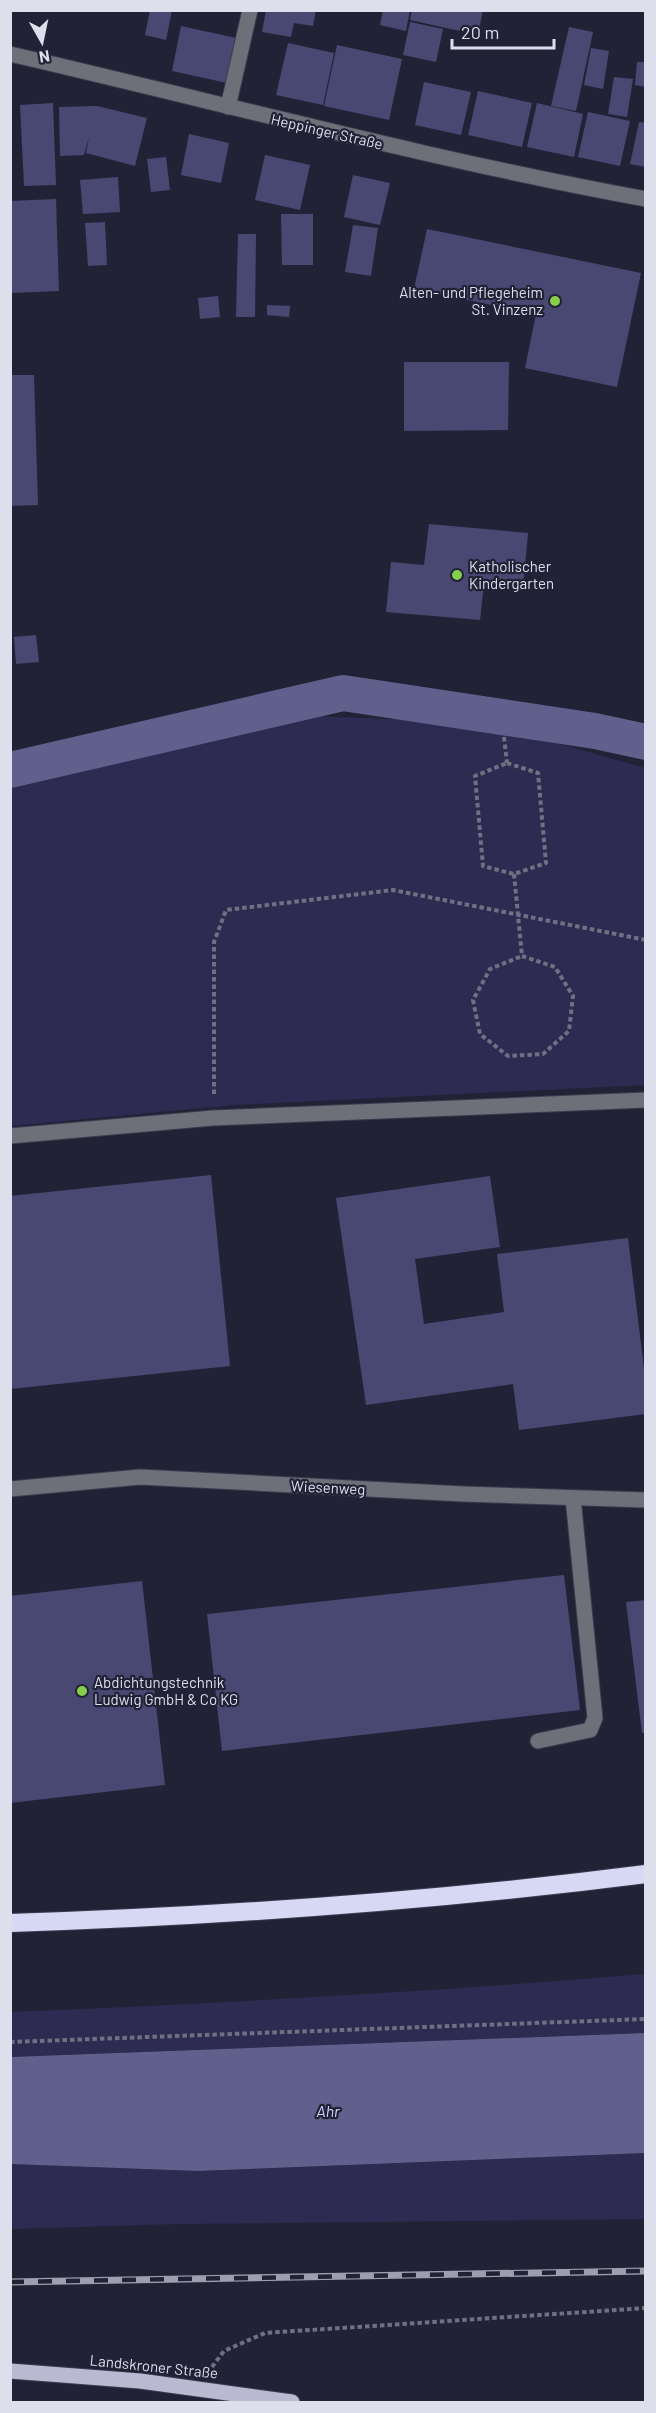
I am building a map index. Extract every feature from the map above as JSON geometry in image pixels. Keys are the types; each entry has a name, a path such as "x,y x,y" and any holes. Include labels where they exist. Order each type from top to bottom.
{"highway":[{"path":"10,1923 247,1912 401,1901 484,1894 645,1874"}],"main road":[{"name":"Landskroner Straße","path":"10,2371 199,2387 292,2403"}],"street":[{"path":"228,107 250,10"},
{"name":"Heppinger Straße","path":"10,54 357,139 563,184 645,199"},
{"path":"10,1136 213,1118 645,1100"},
{"name":"Wiesenweg","path":"10,1489 140,1476 645,1500"},
{"path":"538,1741 590,1731 595,1718 573,1498"}],"path":[{"path":"504,737 507,763"},
{"path":"507,763 538,773 546,863 514,874 483,866 475,776 507,763"},
{"path":"514,874 522,956"},
{"path":"213,1118 216,1061 214,942 226,910 393,890 645,940"},
{"path":"522,956 555,967 573,996 569,1031 543,1054 508,1056 480,1034 473,1000 490,969 522,956"},
{"path":"10,2042 645,2019"},
{"path":"199,2387 224,2351 265,2333 645,2308"}],"shaded area":[{"path":"314,716 486,723 645,768 645,1085 235,1105 11,1126 11,788 117,759"},
{"path":"645,1974 645,2033 11,2057 10,2012 328,1996"},
{"path":"645,2153 645,2219 177,2224 11,2229 11,2164 198,2171"}],"water":[{"name":"Ahr","path":"645,2033 645,2153 198,2171 11,2164 11,2057"}],"building":[{"path":"150,10 172,10 166,40 145,35"},
{"path":"266,10 316,10 313,26 294,23 291,37 262,32"},
{"path":"383,10 410,10 406,31 380,25"},
{"path":"412,10 483,10 478,35 410,20"},
{"path":"410,22 443,29 436,62 403,55"},
{"path":"181,26 236,38 227,83 172,71"},
{"path":"569,27 593,32 576,111 551,106"},
{"path":"288,43 334,53 323,105 276,95"},
{"path":"337,45 402,59 389,120 324,106"},
{"path":"591,48 609,51 603,89 584,85"},
{"path":"637,62 646,62 646,87 635,85"},
{"path":"614,77 633,79 627,117 608,114"},
{"path":"424,82 471,92 461,135 415,125"},
{"path":"478,91 532,103 522,147 468,135"},
{"path":"53,103 56,185 24,186 20,105"},
{"path":"537,103 583,114 574,157 527,147"},
{"path":"97,106 147,118 135,166 86,153 89,137 84,155 60,156 59,107"},
{"path":"588,112 630,121 620,166 578,157"},
{"path":"639,122 646,123 646,167 630,164"},
{"path":"189,134 229,143 221,183 181,175"},
{"path":"265,155 310,165 300,210 255,200"},
{"path":"166,157 170,190 151,192 147,159"},
{"path":"353,175 390,183 380,225 344,217"},
{"path":"118,177 120,212 83,214 80,180"},
{"path":"56,199 59,291 10,293 10,201"},
{"path":"281,214 313,214 313,265 282,265"},
{"path":"105,222 107,265 88,266 85,223"},
{"path":"353,225 378,228 371,276 345,272"},
{"name":"Alten- und Pflegeheim St. Vinzenz","path":"427,229 641,273 617,387 525,368 536,314 414,289"},
{"path":"238,234 256,234 255,317 236,317"},
{"path":"218,296 220,317 200,319 198,298"},
{"path":"267,305 290,306 289,317 267,315"},
{"path":"404,362 509,362 508,430 404,431"},
{"path":"10,375 34,375 38,505 10,506"},
{"name":"Katholischer Kindergarten","path":"429,524 528,533 523,588 484,584 480,620 386,612 391,562 424,565"},
{"path":"36,635 39,662 16,664 14,637"},
{"path":"211,1175 230,1366 10,1389 10,1196"},
{"path":"490,1176 500,1247 415,1259 424,1324 504,1312 497,1254 628,1238 646,1385 646,1414 519,1430 513,1384 366,1405 336,1198"},
{"path":"564,1575 580,1710 222,1751 207,1614"},
{"name":"Abdichtungstechnik Ludwig GmbH & Co KG","path":"142,1581 165,1785 10,1803 10,1596"},
{"path":"646,1600 646,1732 642,1733 626,1602"}],"waterway":[{"path":"10,770 343,693 595,731 646,742"}],"railway":[{"path":"10,2282 646,2271"}],"place":[{"name":"Alten- und Pflegeheim St. Vinzenz","path":"555,301"},
{"name":"Katholischer Kindergarten","path":"457,575"},
{"name":"Abdichtungstechnik Ludwig GmbH & Co KG","path":"82,1691"}]}
